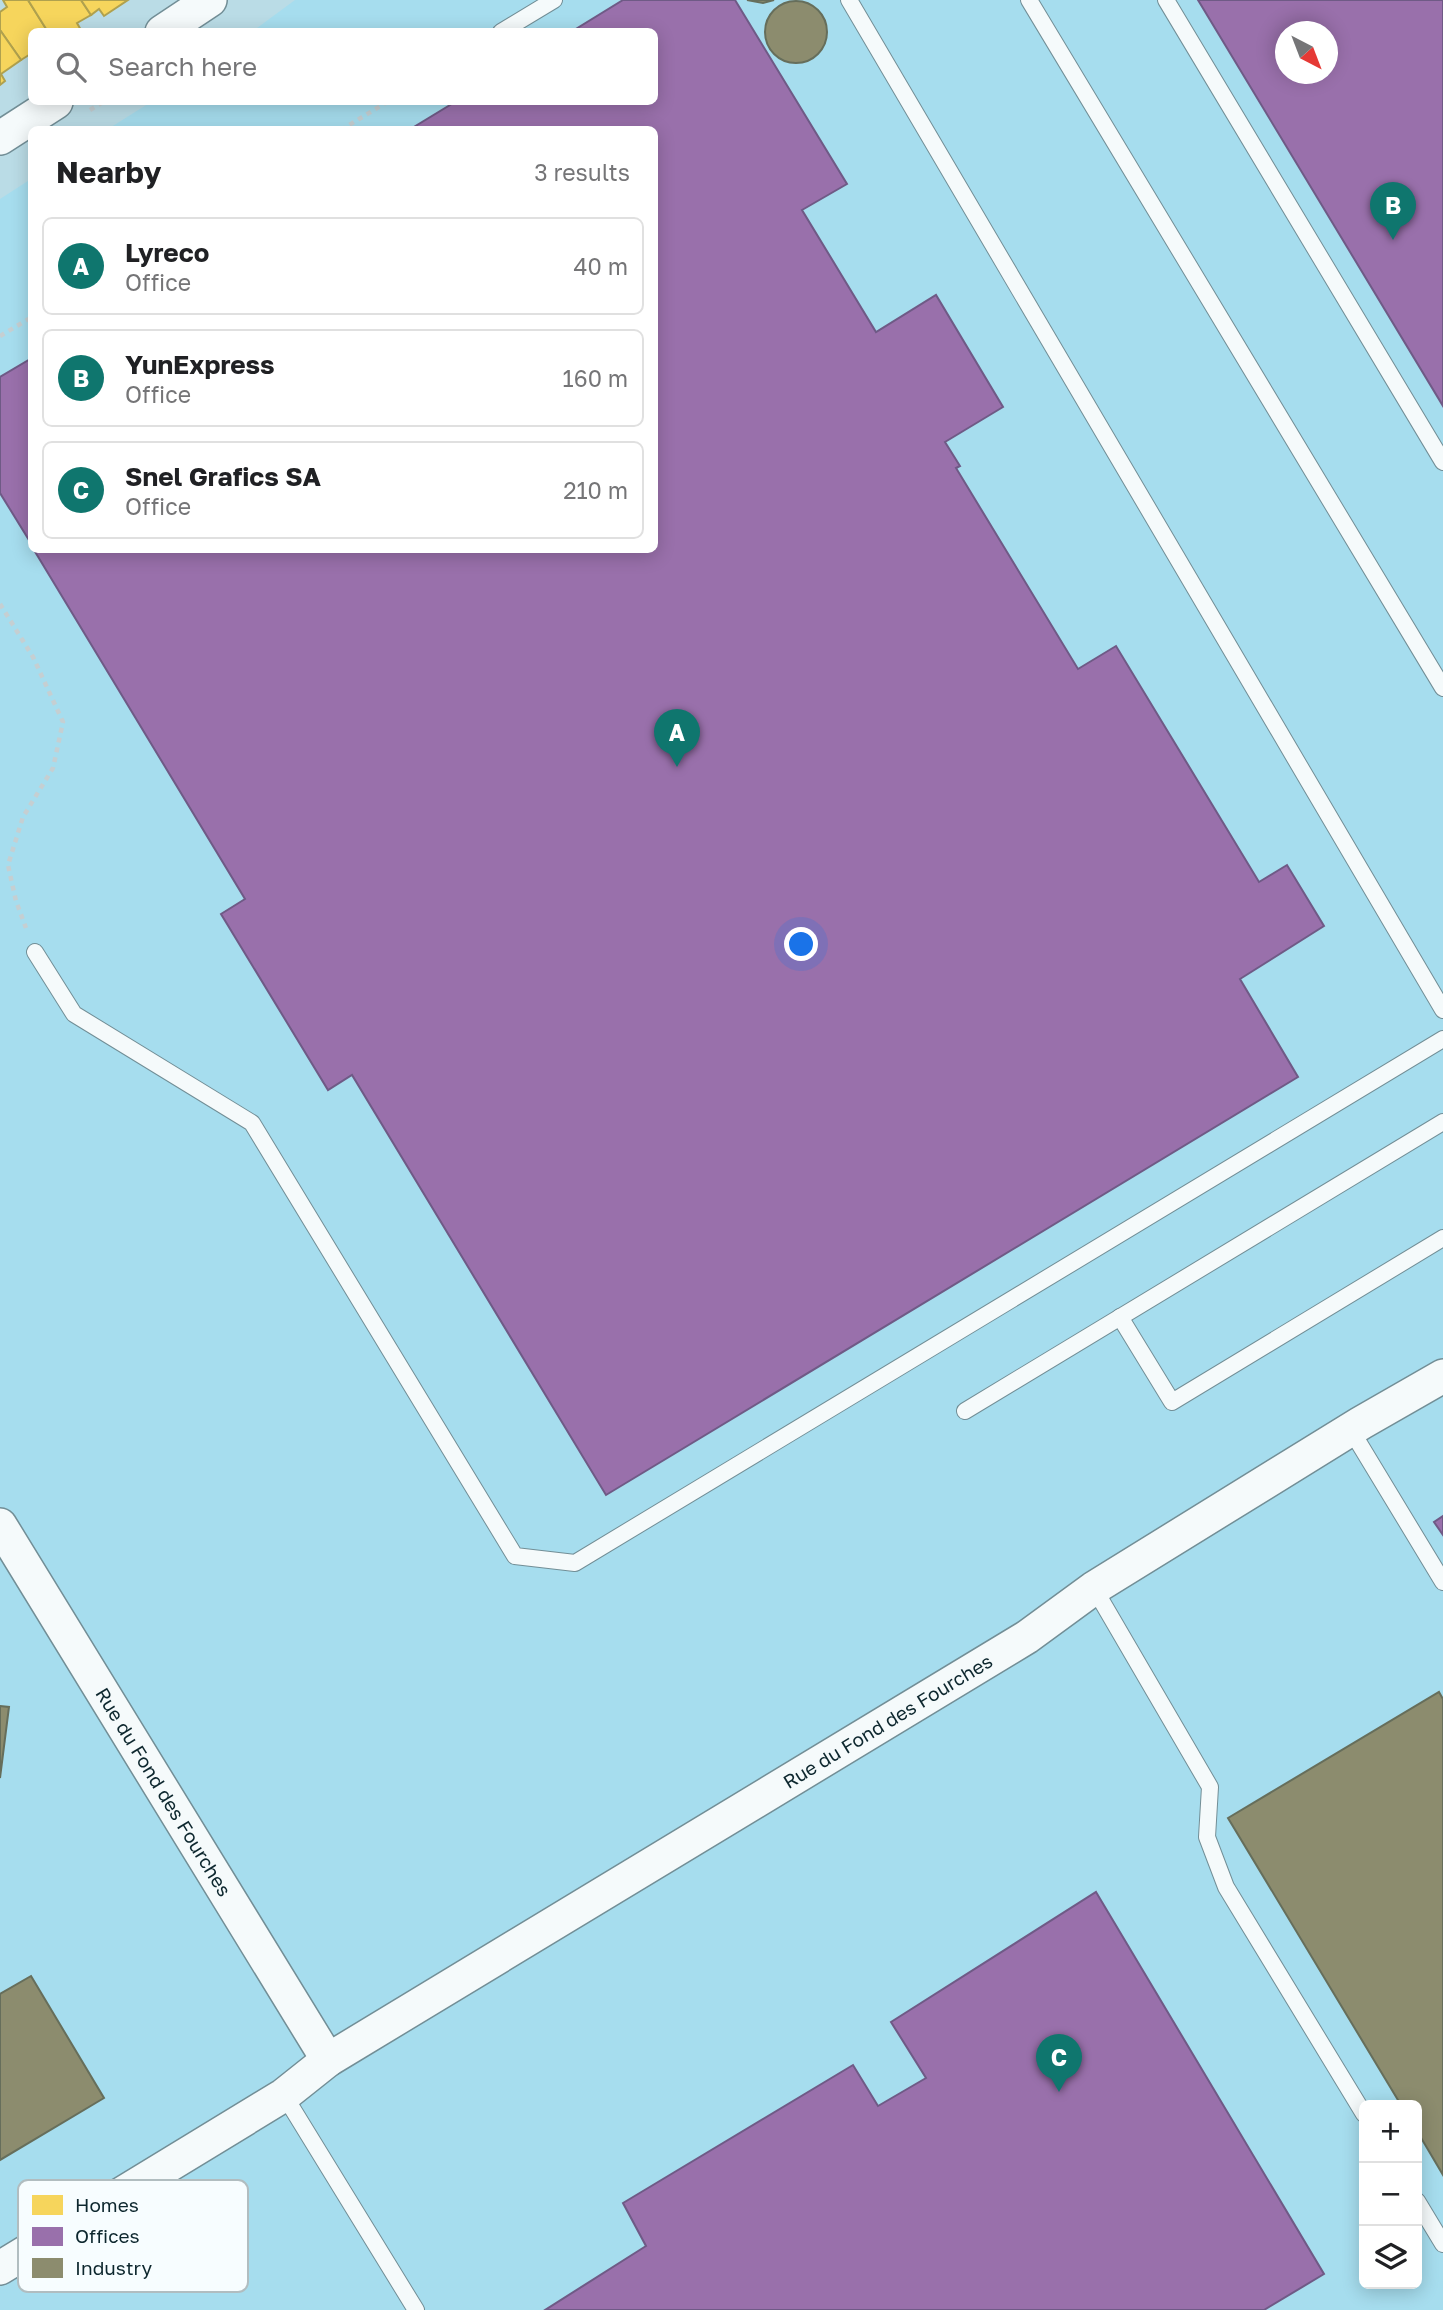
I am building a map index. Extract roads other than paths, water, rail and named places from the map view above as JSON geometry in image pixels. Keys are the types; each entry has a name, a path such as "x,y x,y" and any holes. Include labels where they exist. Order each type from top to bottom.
{"street":[{"path":"169,28 210,0"},
{"path":"0,138 51,105"},
{"name":"Rue du Fond des Fourches","path":"144,2180 284,2095 328,2060 1027,1637 1094,1588 1443,1376"},
{"name":"Rue du Fond des Fourches","path":"0,1525 328,2060"},
{"name":"Rue du Fond des Fourches","path":"0,2268 18,2257"}],"lane":[{"path":"508,28 554,0"},
{"path":"849,0 1443,1010"},
{"path":"1029,0 1443,688"},
{"path":"1166,0 1443,462"},
{"path":"35,952 74,1014 252,1124 515,1556 575,1563 1443,1039"},
{"path":"965,1411 1443,1122"},
{"path":"1120,1317 1172,1402 1443,1238"},
{"path":"1351,1430 1443,1582"},
{"path":"1094,1588 1210,1787 1207,1837 1226,1886 1359,2106"},
{"path":"284,2095 416,2310"},
{"path":"1422,2209 1443,2244"}],"place":[{"name":"YunExpress","path":"1393,240"},
{"name":"Lyreco","path":"677,767"},
{"name":"Snel Grafics SA","path":"1059,2092"}]}
